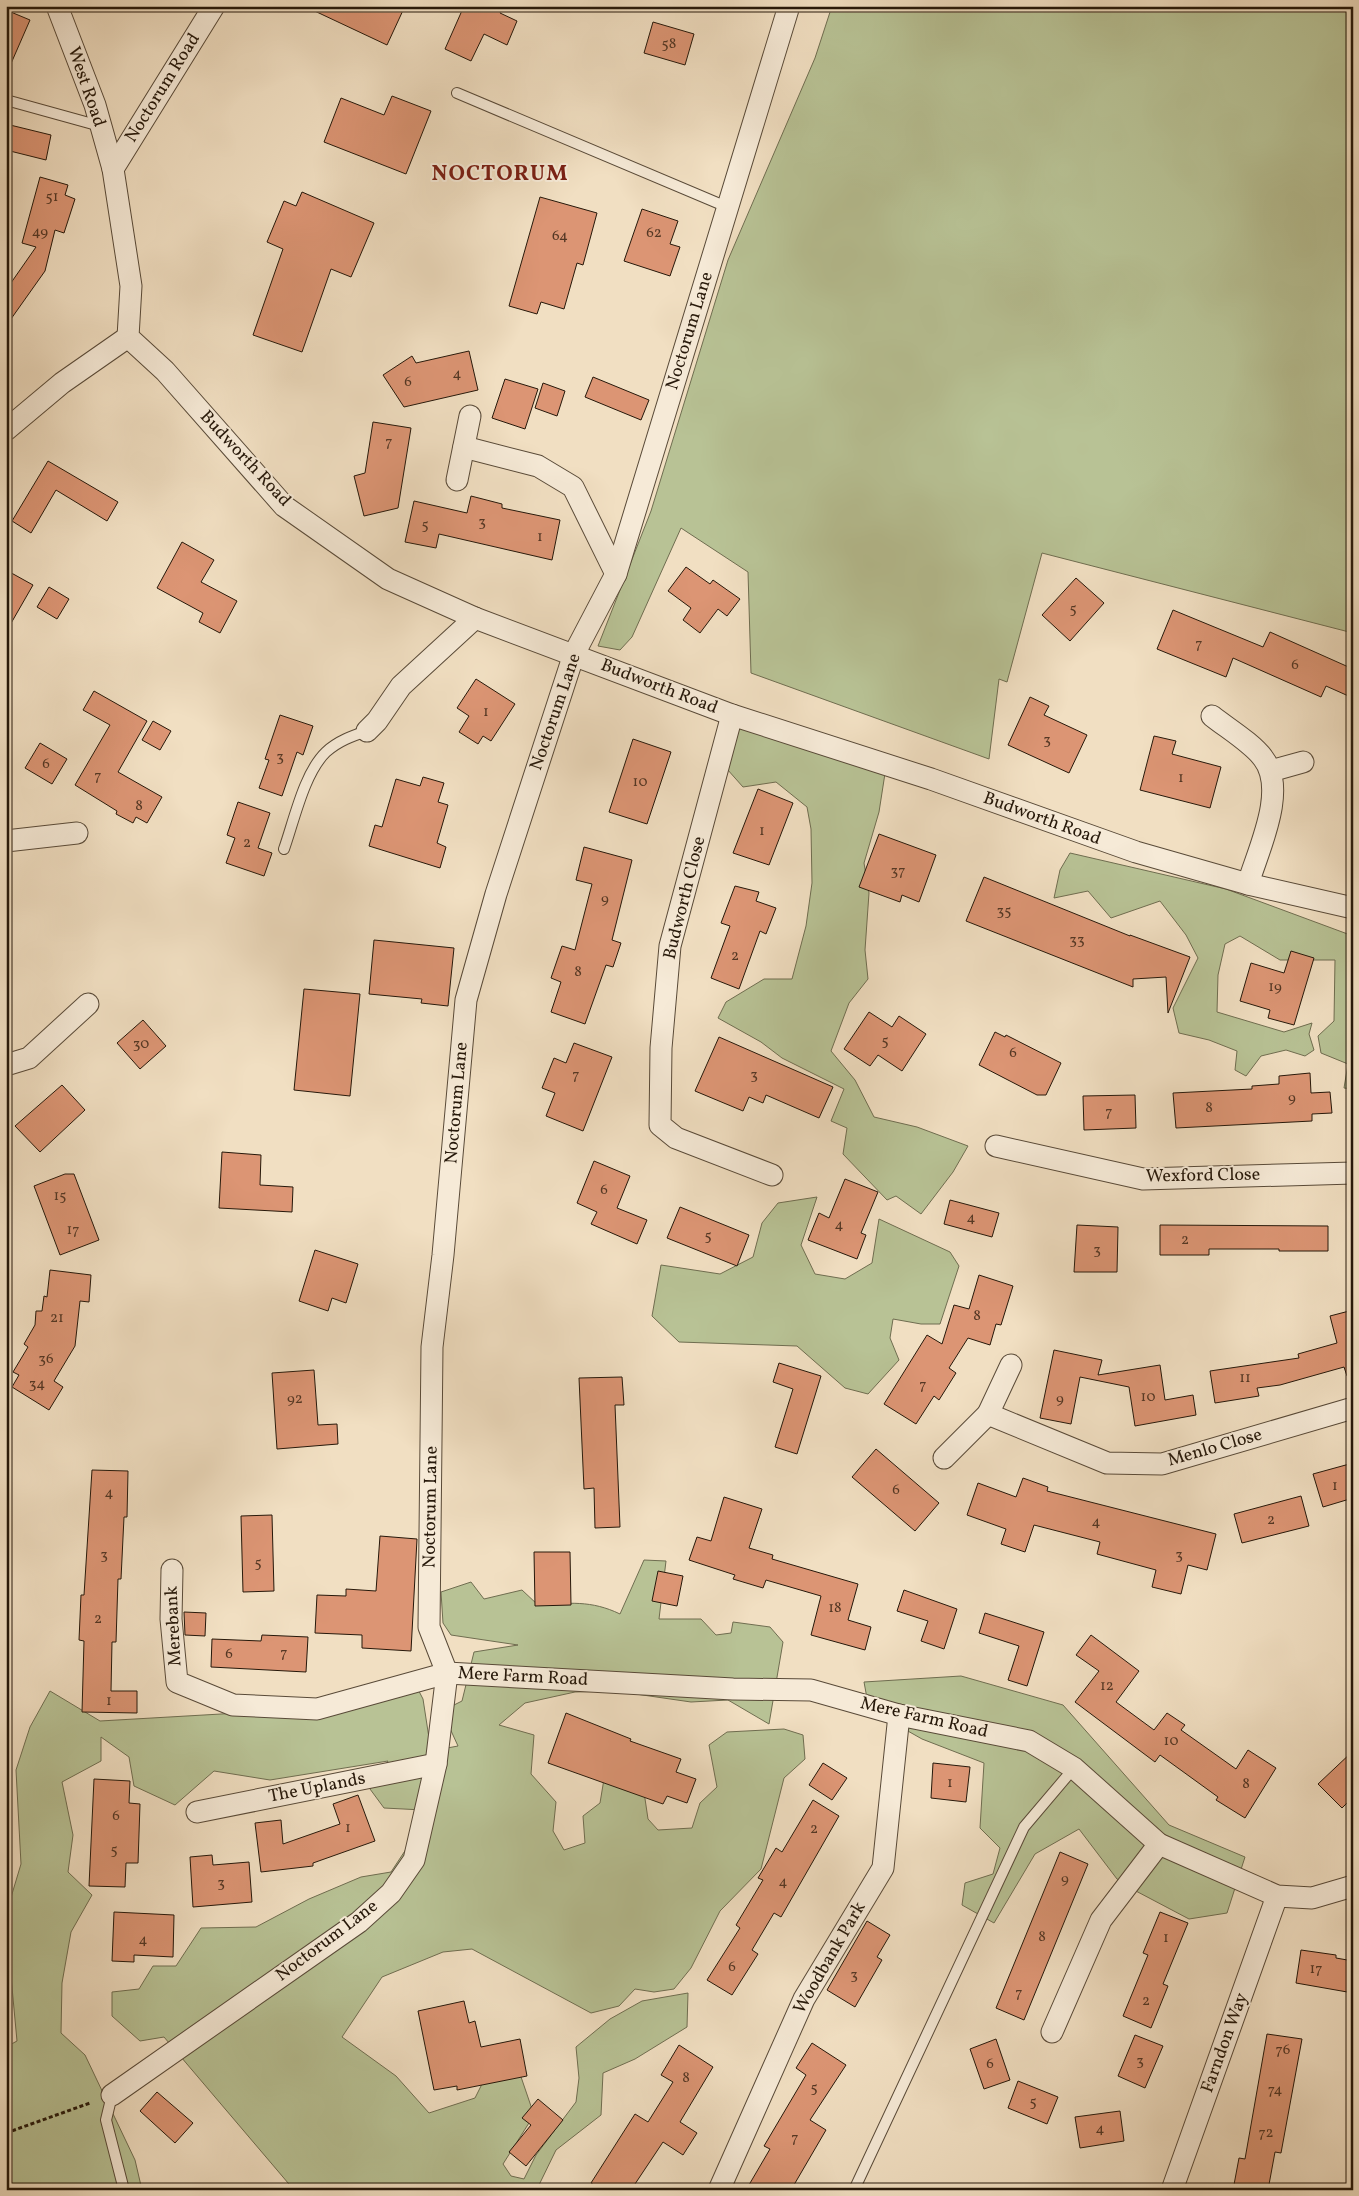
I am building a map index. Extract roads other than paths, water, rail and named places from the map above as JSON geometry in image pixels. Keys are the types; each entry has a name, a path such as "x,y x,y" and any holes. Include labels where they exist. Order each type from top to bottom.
{"street":[{"name":"West Road","path":"57,6 95,105 113,169"},
{"name":"Noctorum Road","path":"113,169 214,6"},
{"name":"Noctorum Lane","path":"112,2095 359,1922 391,1893 414,1860 436,1764 447,1672 429,1627 432,1347 443,1255 466,1000 496,894 574,654 616,574 789,6"},
{"path":"7,429 62,383 128,337 131,286 113,169"},
{"name":"Budworth Road","path":"128,337 165,371 284,506 388,579 476,618 732,715 931,779 1136,852 1248,884 1353,908"},
{"path":"457,480 470,416"},
{"path":"464,447 538,466 573,487 616,574"},
{"path":"367,731 377,721 401,686 476,618"},
{"name":"Budworth Close","path":"732,715 670,946 661,1048 660,1125 676,1138 772,1175"},
{"path":"1212,716 1263,757 1271,771 1272,808 1248,884"},
{"path":"1271,771 1304,762"},
{"path":"6,841 77,833"},
{"path":"6,1065 29,1058 88,1004"},
{"name":"Wexford Close","path":"996,1146 1143,1178 1353,1173"},
{"path":"944,1458 988,1414 1011,1365"},
{"name":"Menlo Close","path":"988,1414 1107,1463 1162,1464 1353,1408"},
{"name":"Merebank","path":"172,1570 172,1619 177,1682 233,1705"},
{"name":"Mere Farm Road","path":"233,1705 317,1709 447,1672 733,1689 811,1690 899,1715 1029,1741 1074,1768 1159,1844 1277,1896 1312,1898 1353,1886"},
{"name":"Woodbank Park","path":"719,2190 804,1999 882,1868 899,1715"},
{"name":"The Uplands","path":"197,1812 436,1764"},
{"path":"1052,2032 1100,1920 1159,1844"},
{"name":"Farndon Way","path":"1172,2190 1277,1896"}],"lane":[{"path":"457,93 728,207"},
{"path":"6,100 100,126"},
{"path":"284,849 304,792 316,765 325,753 336,744 367,731"},
{"path":"854,2190 1024,1827 1074,1768"},
{"path":"112,2095 106,2120 124,2190"}],"district":[{"name":"NOCTORUM","path":"500,174"}]}
